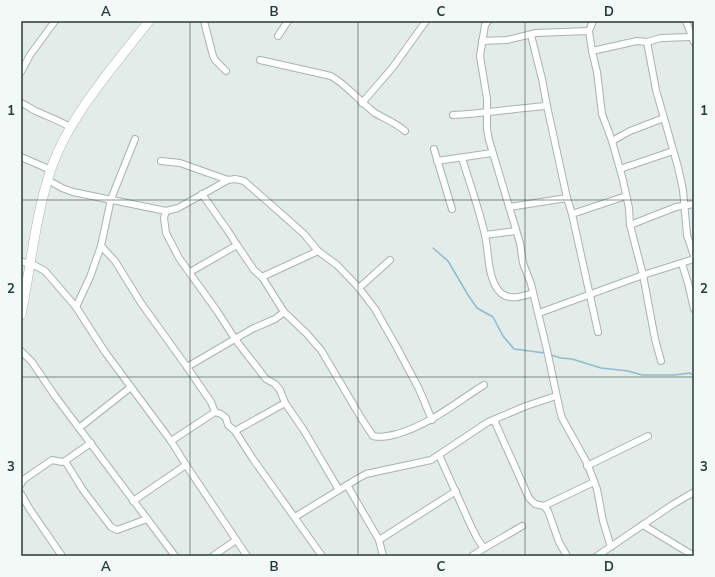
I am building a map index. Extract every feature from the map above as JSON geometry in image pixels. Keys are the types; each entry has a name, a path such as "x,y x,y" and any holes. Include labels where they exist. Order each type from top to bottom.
{"main road":[{"path":"21,315 26,262 50,175 70,127 145,22"}],"street":[{"path":"21,72 30,55 55,21"},
{"path":"204,21 213,56 226,71"},
{"path":"278,36 288,21"},
{"path":"362,103 393,67 426,21"},
{"path":"488,21 485,25 480,56 488,99 487,129 492,153 520,243 524,263 539,313 562,418 594,482 597,490 602,521 611,547"},
{"path":"593,21 589,32 597,72 602,114 620,169 630,225 643,276 655,339 661,361"},
{"path":"592,51 637,41 647,42 661,38 693,40 686,21"},
{"path":"482,41 507,40 536,34 589,32"},
{"path":"531,35 542,79 567,198 591,295 598,332"},
{"path":"647,42 656,90 677,162 683,190 688,235 694,256"},
{"path":"260,60 331,76 339,80 362,103 376,114 405,131"},
{"path":"21,103 29,106 36,112 70,127"},
{"path":"453,115 479,114 547,106"},
{"path":"612,141 630,131 664,118"},
{"path":"76,307 90,277 101,246 111,199 135,139"},
{"path":"434,149 452,209"},
{"path":"620,169 673,151"},
{"path":"437,160 492,153"},
{"path":"21,157 50,175 62,188 73,192 166,211 178,208 228,180 235,178 244,182 299,230 318,251 337,265 359,288 375,309 395,344 419,389 432,420"},
{"path":"462,158 485,235 492,275 501,293 511,297 519,297 533,293"},
{"path":"161,161 180,163 228,180"},
{"path":"202,194 254,270 262,277 284,312 308,334 321,350 362,421 373,436 385,437 418,427 432,420 462,398 484,385"},
{"path":"572,214 626,196"},
{"path":"509,207 567,198"},
{"path":"630,225 676,207 694,204"},
{"path":"166,211 164,218 166,232 179,258 218,311 235,338 266,379 275,384 280,390 285,403 303,429 339,490"},
{"path":"485,235 516,231"},
{"path":"190,272 237,245"},
{"path":"101,246 115,261 141,303 211,402 215,412"},
{"path":"262,277 318,251"},
{"path":"539,313 694,259"},
{"path":"359,288 390,260"},
{"path":"26,262 45,271 76,307 105,352 171,441 186,466 247,556"},
{"path":"682,264 694,309"},
{"path":"187,367 235,338 252,329 275,320 284,312"},
{"path":"21,351 32,362 79,428 175,556"},
{"path":"79,428 131,387"},
{"path":"295,517 366,474 431,460 488,422 526,406 556,396"},
{"path":"235,431 285,403"},
{"path":"171,441 215,412 222,414 226,418 228,425 235,431 253,459 322,556"},
{"path":"494,420 529,498 535,504 544,506 594,482"},
{"path":"587,466 648,436"},
{"path":"21,484 23,480 52,460 62,462 65,461 91,444"},
{"path":"439,455 470,526 483,548"},
{"path":"65,461 83,490 111,528 117,530 148,519"},
{"path":"133,501 186,466"},
{"path":"347,486 379,540 383,556"},
{"path":"379,540 456,491"},
{"path":"597,556 672,505 694,492"},
{"path":"21,494 62,556"},
{"path":"544,506 548,511 559,542 567,556"},
{"path":"643,525 694,556"},
{"path":"472,556 483,548 522,526"},
{"path":"213,556 236,540"}],"waterway":[{"path":"433,248 448,261 477,308 493,317 503,336 514,349 545,353"},
{"path":"551,355 572,359 601,368 628,371 642,375 674,375 690,373 694,376"}]}
